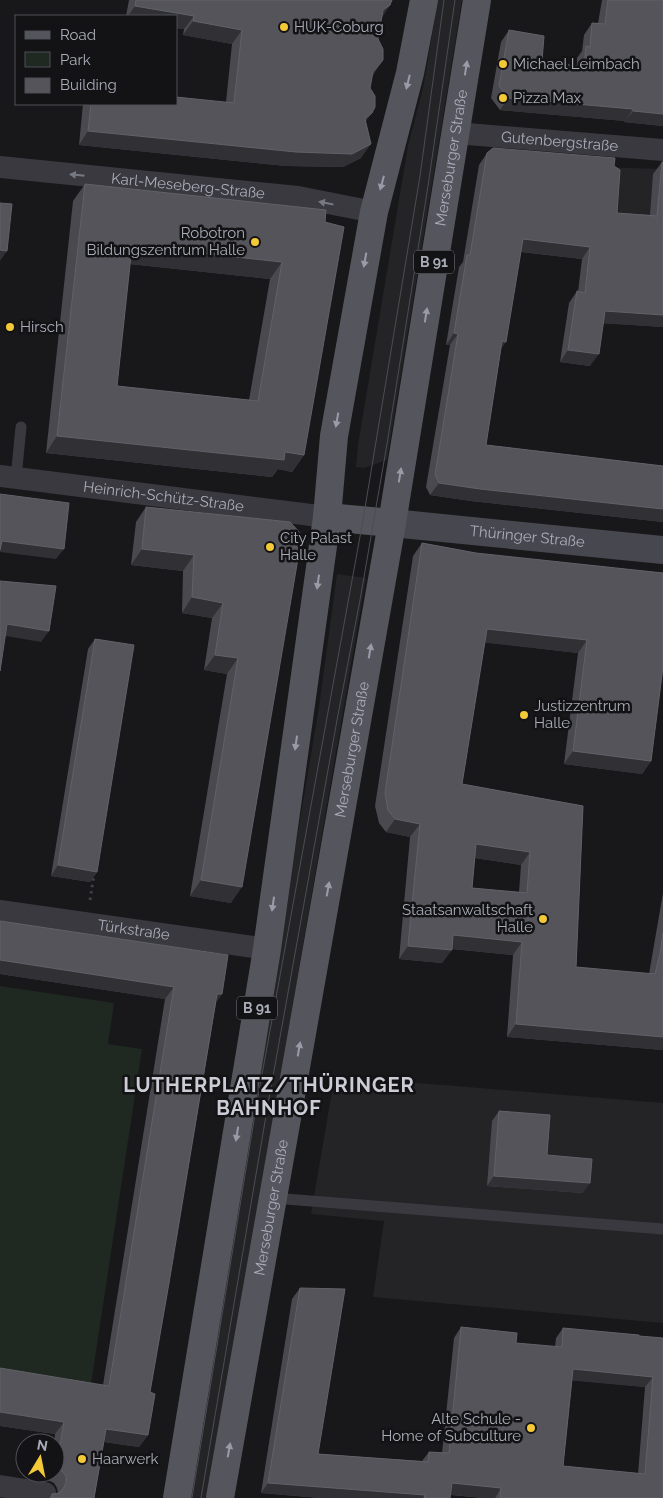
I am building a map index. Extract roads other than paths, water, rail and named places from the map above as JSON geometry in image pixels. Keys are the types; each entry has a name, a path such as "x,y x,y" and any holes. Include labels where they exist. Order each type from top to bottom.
{"main road":[{"name":"B 91","path":"177,1498 267,949 327,517 334,436 374,212 410,73 424,0"},
{"name":"Merseburger Straße","path":"220,1498 392,523 477,0"},
{"path":"327,517 392,523"}],"street":[{"name":"Gutenbergstraße","path":"455,133 663,150"},
{"name":"Karl-Meseberg-Straße","path":"0,167 298,197 374,212"},
{"name":"Heinrich-Schütz-Straße","path":"8,477 327,517"},
{"name":"Thüringer Straße","path":"392,523 663,550"},
{"name":"Türkstraße","path":"0,911 267,949"},
{"path":"0,1486 45,1493"}],"lane":[{"path":"8,477 21,427"},
{"path":"273,1198 663,1229"}],"tram line":[{"path":"192,1498 257,1102 363,520 420,176 444,0"},
{"path":"201,1498 268,1104 387,444 455,0"}],"place":[{"name":"HUK-Coburg","path":"284,27"},
{"name":"Michael Leimbach","path":"503,64"},
{"name":"Pizza Max","path":"503,98"},
{"name":"Robotron Bildungszentrum Halle","path":"255,242"},
{"name":"Hirsch","path":"10,327"},
{"name":"City Palast Halle","path":"270,547"},
{"name":"Justizzentrum Halle","path":"524,715"},
{"name":"Staatsanwaltschaft Halle","path":"543,919"},
{"name":"Alte Schule - Home of Subculture","path":"531,1428"},
{"name":"Haarwerk","path":"82,1459"}],"district":[{"name":"LUTHERPLATZ/THÜRINGER BAHNHOF","path":"269,1096"}]}
